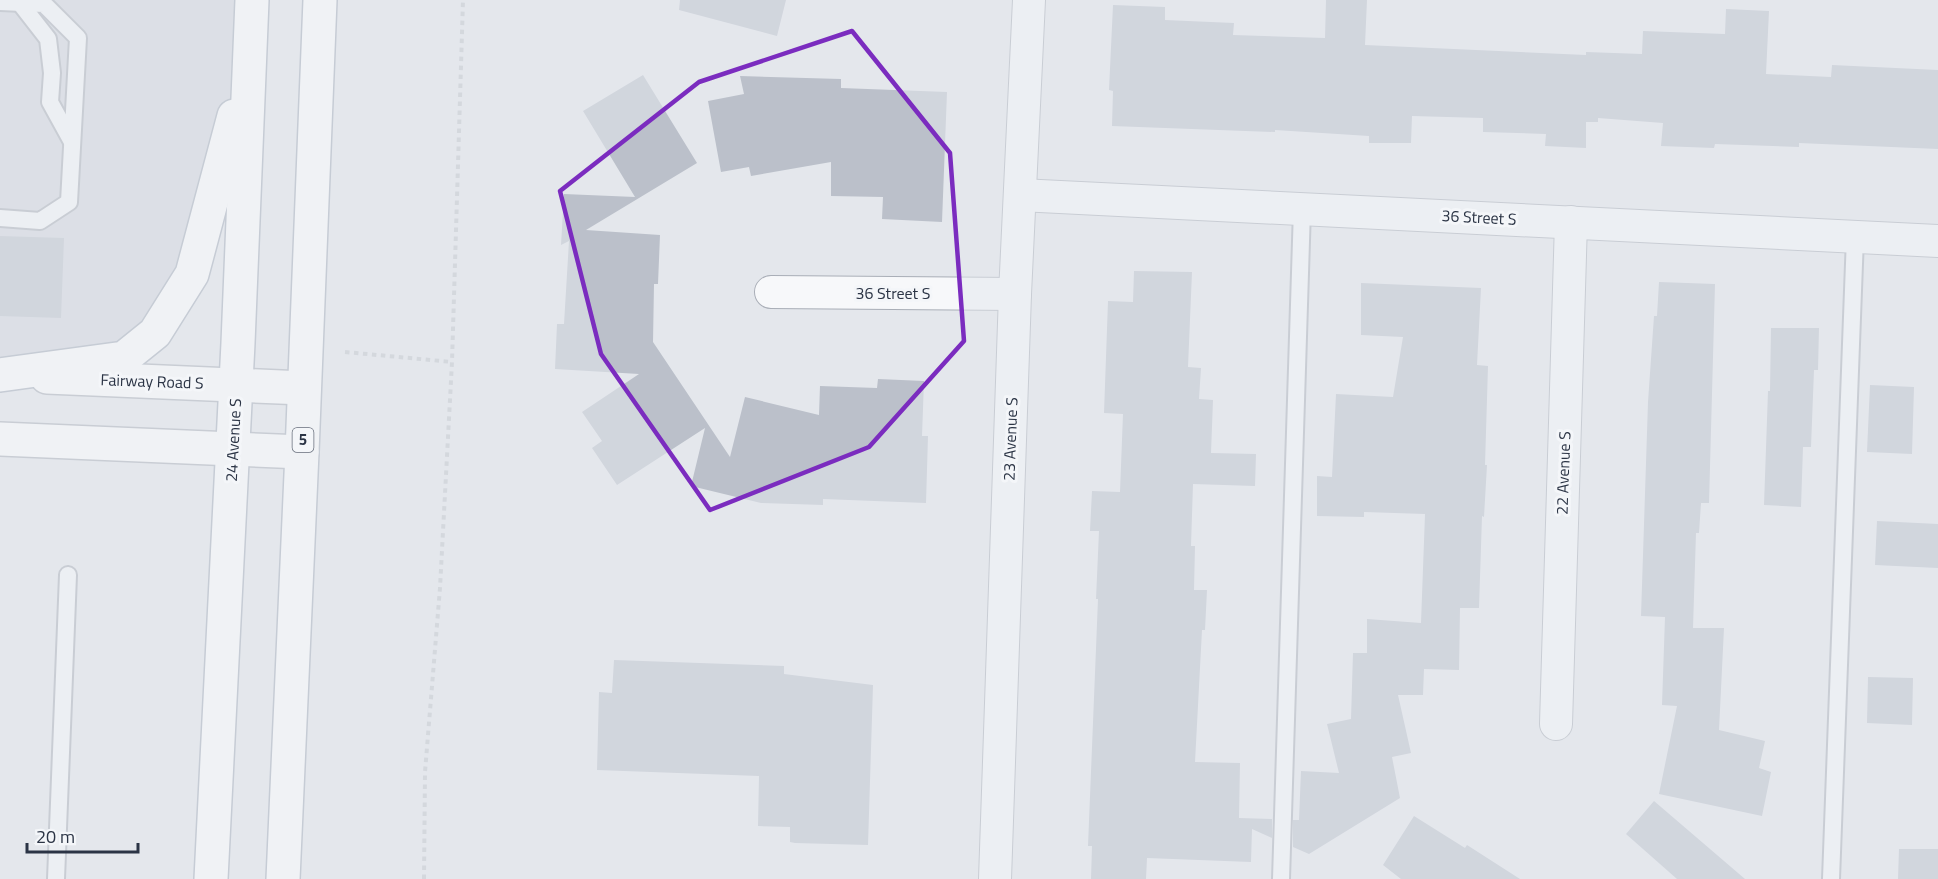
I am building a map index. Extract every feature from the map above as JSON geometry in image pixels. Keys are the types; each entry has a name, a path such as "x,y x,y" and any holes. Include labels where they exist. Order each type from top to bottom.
{"main road":[{"name":"24 Avenue S","path":"211,879 236,385 252,0"},
{"name":"5","path":"283,879 320,0"},
{"path":"0,375 124,358 155,333 192,273 250,56"},
{"name":"Fairway Road S","path":"0,375 304,388"},
{"path":"0,439 302,452"}],"street":[{"name":"23 Avenue S","path":"994,879 1014,294 1029,0"},
{"name":"36 Street S","path":"1020,195 1938,241"},
{"name":"22 Avenue S","path":"1556,724 1571,222"},
{"name":"36 Street S","path":"771,292 1014,294"}],"lane":[{"path":"0,2 44,4 78,38 69,202 40,220 0,218"},
{"path":"20,3 48,39 52,73 50,102 72,142"},
{"path":"1281,879 1302,208"},
{"path":"1831,879 1855,237"},
{"path":"56,879 68,575"}],"path":[{"path":"424,879 425,772 440,588 452,362 463,0"},
{"path":"345,352 452,362"}],"highlighted area":[{"path":"852,31 950,153 964,341 869,447 710,510 601,354 560,191 699,82"}],"shaded area":[{"path":"0,0 252,0 250,56 155,333 0,375"}],"building":[{"path":"680,0 786,0 777,36 679,10"},
{"path":"1326,0 1367,0 1365,45 1586,55 1586,52 1642,54 1643,31 1725,34 1726,9 1769,11 1766,74 1831,77 1832,65 1938,70 1938,149 1799,143 1799,147 1715,144 1714,148 1661,146 1663,123 1598,118 1598,122 1586,122 1586,148 1545,146 1546,134 1483,132 1483,118 1412,116 1411,143 1369,143 1369,136 1275,130 1275,132 1112,126 1113,91 1109,90 1113,5 1165,7 1165,20 1234,23 1233,35 1325,38"},
{"path":"643,75 697,163 586,230 660,235 658,284 654,284 653,342 730,457 745,397 819,415 820,386 877,388 878,379 924,381 922,436 928,436 926,503 823,499 823,505 761,503 691,486 705,428 617,485 592,448 602,441 582,412 639,374 555,369 557,324 564,324 569,241 561,245 564,194 635,197 583,111"},
{"path":"740,76 841,79 841,88 947,92 942,222 882,219 883,197 831,196 831,162 751,176 749,167 721,172 708,101 744,94"},
{"path":"0,236 64,238 61,318 0,316"},
{"path":"1134,271 1192,272 1188,367 1201,368 1199,399 1213,400 1211,453 1256,454 1255,486 1193,484 1191,546 1195,546 1194,590 1207,590 1205,630 1202,630 1195,762 1240,763 1239,818 1272,819 1272,838 1252,829 1251,862 1147,858 1146,879 1091,879 1092,846 1088,846 1099,531 1090,531 1092,491 1120,492 1123,414 1104,413 1108,301 1133,302"},
{"path":"1659,282 1715,284 1709,503 1701,503 1699,533 1696,533 1693,628 1724,628 1719,730 1765,741 1759,768 1771,772 1762,816 1659,794 1677,706 1662,705 1665,617 1641,616 1648,402 1654,316 1657,316"},
{"path":"1361,283 1481,288 1477,365 1488,366 1485,465 1487,465 1484,517 1482,516 1479,608 1460,608 1459,670 1424,669 1423,695 1398,695 1411,753 1392,757 1400,798 1309,854 1293,847 1293,820 1299,820 1301,771 1339,773 1327,724 1351,719 1353,653 1367,653 1367,619 1421,623 1425,514 1364,512 1364,517 1317,516 1317,476 1332,477 1336,394 1393,397 1403,337 1361,335"},
{"path":"1771,328 1819,328 1818,370 1814,370 1811,447 1803,447 1801,507 1764,505"},
{"path":"1870,385 1914,387 1912,454 1867,452"},
{"path":"1877,521 1938,524 1938,568 1875,565"},
{"path":"614,660 784,666 784,674 873,685 868,845 795,843 790,842 790,827 758,826 759,776 597,770 599,692 612,693"},
{"path":"1868,677 1913,678 1912,725 1867,723"},
{"path":"1654,801 1745,879 1677,879 1626,834"},
{"path":"1414,816 1465,848 1467,845 1520,879 1401,879 1383,865"},
{"path":"1899,849 1938,849 1938,879 1898,879"}]}
